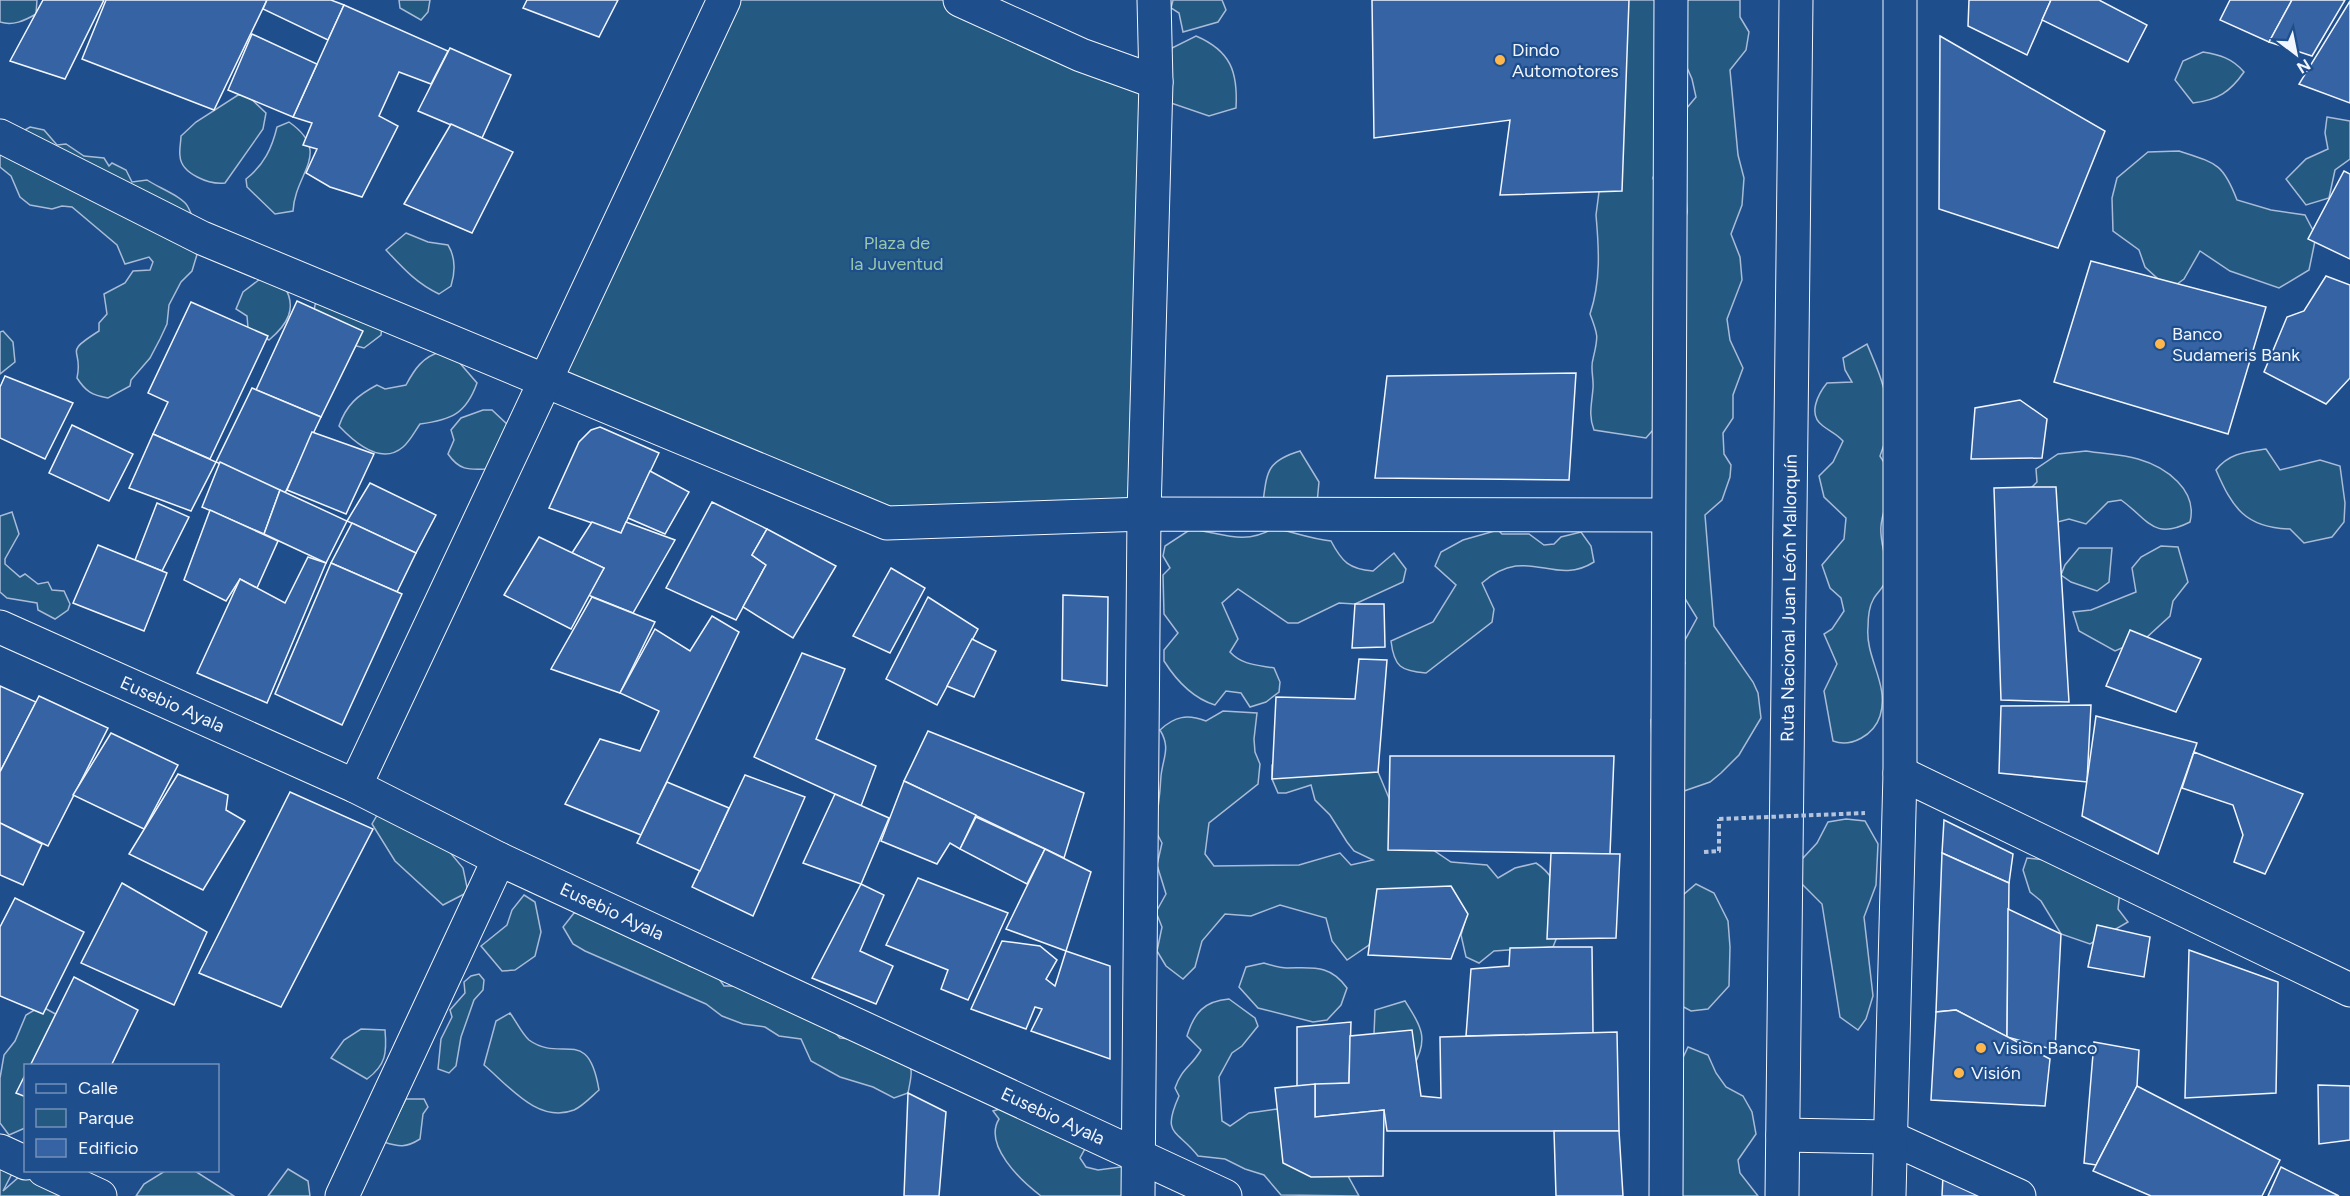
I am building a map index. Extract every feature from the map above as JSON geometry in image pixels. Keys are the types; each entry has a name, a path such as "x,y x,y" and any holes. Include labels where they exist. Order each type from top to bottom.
{"main road":[{"path":"355,786 724,0"},
{"path":"960,0 1081,55 1156,82"},
{"path":"1138,1196 1144,514 1156,82 1154,0"},
{"path":"1666,1196 1671,0"},
{"name":"Ruta Nacional Juan León Mallorquín","path":"1782,1196 1796,0"},
{"path":"1889,1196 1900,773 1900,0"},
{"path":"0,136 202,238 887,523 1144,514 1668,516"},
{"name":"Eusebio Ayala","path":"0,627 355,786 499,859 1225,1196"},
{"path":"1900,773 2350,990"},
{"path":"342,1196 499,859"},
{"path":"1782,1135 1889,1137 2019,1196"},
{"path":"0,1151 24,1161"},
{"path":"48,1172 100,1196"}],"path":[{"path":"1719,851 1719,819 1865,813"}],"green space":[{"path":"0,0 37,0 36,14 18,22 0,22"},
{"path":"399,0 430,0 428,12 421,20 400,8"},
{"name":"Plaza de la Juventud","path":"724,0 960,0 1156,82 1144,514 887,523 545,380"},
{"path":"1173,0 1222,0 1226,10 1218,22 1183,32 1179,13 1171,8"},
{"path":"1624,0 1659,0 1664,144 1653,178 1659,198 1680,246 1687,212 1681,115 1696,97 1685,63 1682,0 1740,0 1740,17 1749,32 1746,50 1730,70 1738,155 1744,178 1742,205 1731,234 1740,257 1742,280 1727,319 1730,340 1743,368 1733,395 1733,418 1723,433 1724,454 1731,465 1730,477 1722,500 1705,515 1714,626 1753,682 1758,693 1761,718 1739,755 1721,773 1710,782 1684,791 1652,740 1651,720 1685,663 1679,651 1697,618 1668,571 1660,422 1646,438 1594,430 1591,419 1592,366 1597,337 1590,314 1598,277 1596,215"},
{"path":"1196,36 1217,49 1230,64 1236,84 1236,108 1209,116 1168,102 1169,61 1172,48"},
{"path":"2203,52 2225,58 2235,63 2244,72 2223,94 2210,100 2193,103 2175,80 2183,61"},
{"path":"238,95 247,95 266,113 263,129 225,183 197,177 185,168 182,162 181,136 196,122"},
{"path":"2327,117 2350,121 2350,159 2335,170 2329,198 2306,205 2286,179 2306,159 2328,149 2325,133"},
{"path":"289,122 302,133 310,154 295,197 293,211 275,214 247,187 246,179 258,168 266,156 277,127"},
{"path":"30,127 44,130 57,145 66,144 84,156 104,158 109,166 112,163 126,170 132,182 147,180 176,196 186,203 202,238 192,271 181,282 169,305 167,324 150,358 131,380 130,386 108,398 90,392 77,378 77,348 99,331 99,323 107,314 104,294 125,283 133,271 150,270 153,262 149,257 125,264 117,245 72,207 62,206 52,209 30,205 20,197 11,176 0,167 0,144"},
{"path":"2179,151 2217,166 2227,178 2237,200 2271,210 2305,215 2316,236 2309,270 2279,288 2230,271 2200,251 2184,279 2163,294 2158,279 2145,267 2139,250 2113,231 2112,198 2117,178 2148,152"},
{"path":"406,233 428,242 448,245 454,266 451,286 439,294 431,290 410,275 386,250"},
{"path":"260,279 284,286 290,302 285,322 269,340 248,328 247,316 236,309 243,292"},
{"path":"326,290 383,317 381,335 364,348 353,345 313,317 315,305"},
{"path":"3,331 13,342 15,362 0,374 0,332"},
{"path":"1867,344 1879,372 1888,413 1888,426 1880,456 1890,479 1881,526 1886,574 1883,586 1874,597 1868,624 1870,650 1880,682 1882,705 1880,716 1873,729 1854,741 1840,743 1833,741 1824,691 1837,664 1824,634 1832,629 1844,611 1841,598 1830,588 1822,565 1844,539 1846,518 1824,497 1819,476 1833,462 1843,441 1818,421 1815,410 1820,393 1827,383 1852,382 1845,370 1843,358"},
{"path":"441,352 452,354 477,383 468,402 456,414 420,424 403,447 386,454 377,453 360,445 339,426 349,406 364,393 377,385 385,389 406,385 424,360"},
{"path":"483,410 492,410 509,426 486,469 464,468 448,454 454,440 451,430 461,418"},
{"path":"2266,449 2280,470 2320,460 2340,466 2345,503 2344,522 2332,537 2304,543 2290,529 2262,525 2251,520 2235,505 2216,470 2232,457 2245,452"},
{"path":"1300,451 1319,482 1317,503 1263,502 1268,475 1275,463"},
{"path":"2086,451 2138,459 2169,474 2178,482 2189,500 2190,522 2178,527 2159,528 2145,520 2121,500 2108,502 2086,524 2069,519 2054,523 2032,487 2037,482 2036,469 2058,454"},
{"path":"12,512 19,534 5,559 5,564 20,577 25,574 38,584 48,582 52,590 64,591 70,604 68,610 55,619 38,610 37,603 7,598 0,592 0,516"},
{"path":"1274,528 1331,541 1347,563 1365,570 1373,571 1394,553 1406,569 1403,582 1355,604 1339,603 1298,623 1288,623 1238,589 1222,603 1238,639 1230,652 1245,662 1274,668 1280,682 1279,692 1266,702 1250,707 1241,693 1226,691 1215,705 1185,688 1164,661 1164,650 1178,633 1164,614 1163,575 1170,568 1163,556 1165,546 1191,529 1243,537 1253,536"},
{"path":"1498,530 1502,534 1529,534 1544,545 1554,544 1561,537 1581,532 1591,546 1594,562 1579,569 1566,571 1513,566 1498,572 1482,583 1494,609 1492,622 1426,673 1410,671 1400,666 1394,657 1391,641 1433,622 1456,585 1435,566 1441,552 1463,540"},
{"path":"2161,546 2178,547 2188,582 2173,601 2170,616 2147,637 2115,651 2079,631 2073,612 2091,610 2136,592 2132,568 2141,557"},
{"path":"2079,548 2112,548 2109,582 2097,591 2071,582 2061,575 2065,565"},
{"path":"1223,711 1257,713 1254,739 1255,752 1260,764 1258,784 1209,823 1205,854 1214,866 1299,865 1340,853 1351,865 1373,860 1354,851 1330,815 1315,800 1311,785 1286,793 1278,793 1272,779 1272,765 1281,761 1304,758 1315,776 1370,770 1378,772 1402,829 1451,862 1487,865 1498,878 1515,868 1536,863 1545,871 1557,890 1560,901 1560,924 1553,947 1494,951 1479,963 1466,957 1461,935 1465,921 1384,909 1369,945 1347,960 1332,941 1326,918 1280,905 1251,916 1225,914 1202,941 1195,967 1183,979 1166,966 1157,951 1162,927 1156,912 1166,894 1157,865 1162,843 1154,828 1165,753 1165,742 1160,730 1176,719 1193,717 1206,721"},
{"path":"380,810 424,821 463,868 468,892 443,905 395,861 372,824"},
{"path":"1846,819 1865,821 1878,844 1876,885 1864,917 1873,996 1866,1019 1858,1030 1840,1017 1822,904 1790,872 1817,843 1828,822"},
{"path":"2027,858 2046,860 2120,891 2118,909 2128,922 2090,944 2061,934 2041,901 2030,892 2023,870"},
{"path":"1696,884 1714,893 1728,921 1729,986 1708,1009 1691,1011 1667,998 1683,895"},
{"path":"524,895 535,902 541,932 535,956 515,970 502,971 481,946 507,925 512,910"},
{"path":"590,912 681,954 689,966 715,973 724,986 735,986 819,1015 840,1038 880,1046 900,1056 911,1070 908,1093 894,1098 873,1087 840,1077 811,1061 801,1039 779,1036 765,1027 743,1024 722,1016 706,1004 585,951 573,944 563,927 574,913"},
{"path":"1264,963 1284,968 1313,968 1327,971 1341,980 1347,988 1341,1005 1327,1020 1313,1022 1258,1008 1239,987 1246,967"},
{"path":"479,974 484,980 483,990 474,1000 461,1037 456,1066 449,1073 438,1069 441,1039 452,1017 450,1010 465,993 464,982 471,976"},
{"path":"1229,999 1255,1018 1258,1026 1242,1046 1232,1053 1219,1077 1222,1121 1230,1126 1249,1113 1277,1109 1348,1176 1359,1196 1281,1195 1264,1175 1225,1159 1198,1156 1174,1131 1171,1118 1179,1096 1175,1088 1181,1076 1201,1050 1187,1036 1190,1028 1201,1010 1213,1002"},
{"path":"1405,1001 1419,1026 1422,1041 1413,1067 1374,1034 1375,1010"},
{"path":"41,1006 59,1016 47,1064 24,1064 24,1128 9,1135 0,1123 0,1078 4,1055 15,1041 26,1015"},
{"path":"510,1013 529,1040 552,1049 572,1049 588,1058 599,1090 574,1110 561,1113 548,1112 536,1107 514,1092 484,1065 496,1021"},
{"path":"361,1029 385,1030 384,1058 378,1069 367,1079 331,1058 344,1040"},
{"path":"1688,1047 1708,1055 1716,1073 1726,1087 1743,1096 1752,1112 1756,1134 1738,1160 1740,1173 1758,1196 1651,1196 1680,1064"},
{"path":"406,1099 424,1099 428,1107 423,1114 420,1139 402,1146 384,1142"},
{"path":"1003,1108 1087,1145 1080,1158 1086,1167 1098,1170 1128,1166 1149,1196 1041,1196 1015,1172 1000,1151 995,1129 999,1119 993,1111"},
{"path":"0,1151 19,1160 3,1191 20,1176 39,1172 86,1196 0,1196"},
{"path":"288,1169 308,1181 310,1196 268,1196"},
{"path":"163,1172 197,1172 234,1196 136,1196 144,1184"}],"building":[{"path":"43,0 104,0 65,79 10,61"},
{"path":"106,0 267,0 214,110 82,59"},
{"path":"267,0 331,0 344,5 328,40 263,9"},
{"path":"527,0 618,0 599,37 523,8"},
{"name":"Dindo Automotores","path":"1372,0 1629,0 1622,191 1500,195 1510,120 1374,138"},
{"path":"1969,0 2051,0 2027,55 1968,26"},
{"path":"2051,0 2099,0 2147,25 2128,62 2042,20"},
{"path":"2230,0 2292,0 2269,42 2220,20"},
{"path":"2292,0 2345,0 2312,56 2269,42"},
{"path":"2350,1 2350,103 2299,84"},
{"path":"344,5 448,51 431,84 399,72 379,116 398,126 362,197 330,187 306,173 317,149 303,145 312,123 293,117"},
{"path":"252,34 317,64 293,117 228,90"},
{"path":"1940,36 2105,131 2058,248 1939,209"},
{"path":"450,48 511,75 482,138 418,111"},
{"path":"451,124 513,152 472,233 404,204"},
{"path":"2344,171 2350,174 2350,259 2308,239"},
{"name":"Banco Sudameris Bank","path":"2091,261 2266,307 2228,434 2054,382"},
{"path":"2326,276 2350,285 2350,378 2326,404 2264,372 2287,317 2304,311"},
{"path":"297,301 363,331 321,417 256,390"},
{"path":"191,302 268,336 210,459 153,434 168,402 148,393"},
{"path":"1576,373 1569,480 1375,478 1387,376"},
{"path":"5,376 73,403 45,459 0,438 0,387"},
{"path":"252,388 321,417 285,493 216,462"},
{"path":"2020,400 2047,419 2042,458 1971,459 1975,408"},
{"path":"72,425 133,454 109,501 49,473"},
{"path":"600,427 659,453 621,533 549,508 579,442 591,430"},
{"path":"312,432 374,454 346,514 287,490"},
{"path":"153,434 216,462 191,511 129,488"},
{"path":"220,462 280,490 264,534 202,507"},
{"path":"650,471 689,492 665,534 628,518"},
{"path":"370,483 436,515 416,553 347,521"},
{"path":"2056,487 2069,702 2001,700 1994,488"},
{"path":"280,490 347,521 326,563 264,534"},
{"path":"712,502 767,529 752,555 766,565 736,620 666,588"},
{"path":"157,503 189,517 162,571 135,560"},
{"path":"210,510 278,541 257,588 240,579 226,601 184,580"},
{"path":"592,522 621,533 626,522 675,540 633,613 588,595 604,568 572,553"},
{"path":"352,523 416,553 397,592 331,563"},
{"path":"767,529 836,566 793,638 743,607 766,565 752,555"},
{"path":"539,537 604,568 571,629 504,595"},
{"path":"98,545 167,573 144,631 73,603"},
{"path":"308,557 326,563 267,703 197,673 240,579 285,603"},
{"path":"331,563 402,594 342,725 275,694"},
{"path":"891,568 925,588 890,653 853,636"},
{"path":"1063,595 1108,597 1107,686 1062,680"},
{"path":"592,597 655,622 620,693 551,669"},
{"path":"928,597 978,629 937,705 886,679"},
{"path":"1355,604 1384,604 1385,647 1352,648"},
{"path":"712,616 739,632 641,835 565,804 600,739 640,751 659,711 620,693 655,629 690,651"},
{"path":"2130,630 2201,659 2176,712 2106,686"},
{"path":"972,639 996,651 974,697 947,686"},
{"path":"802,653 845,669 816,739 876,766 861,806 754,757"},
{"path":"1359,659 1387,660 1378,772 1272,779 1276,697 1355,699"},
{"path":"0,686 36,702 0,772"},
{"path":"39,696 108,728 48,846 0,823 0,772"},
{"path":"2091,705 2087,782 1999,773 2001,706"},
{"path":"2096,716 2197,743 2158,854 2082,816"},
{"path":"928,731 1084,793 1064,858 904,781"},
{"path":"111,733 178,765 144,829 73,795"},
{"path":"2194,752 2303,794 2265,874 2234,862 2243,835 2233,805 2182,788"},
{"path":"1390,756 1614,756 1610,854 1388,850"},
{"path":"178,774 228,795 226,810 245,821 203,890 129,854"},
{"path":"745,775 805,797 753,916 692,887"},
{"path":"904,781 976,815 960,849 950,843 937,864 881,841"},
{"path":"667,782 729,808 700,871 637,843"},
{"path":"290,792 373,829 281,1007 199,973"},
{"path":"835,794 889,818 861,884 803,863"},
{"path":"976,817 1045,849 1027,884 960,849"},
{"path":"1944,820 2013,854 2009,883 1942,853"},
{"path":"0,823 42,844 23,885 0,875"},
{"path":"1045,849 1091,872 1066,951 1006,929"},
{"path":"1551,853 1620,854 1616,938 1547,939"},
{"path":"1942,853 2009,883 2007,1037 1956,1010 1936,1012"},
{"path":"918,878 1008,913 968,1000 941,989 948,970 886,945"},
{"path":"122,883 207,932 174,1005 81,963"},
{"path":"861,884 884,895 860,951 893,966 876,1004 812,978"},
{"path":"1451,886 1468,914 1451,959 1368,955 1377,889"},
{"path":"15,898 84,932 43,1014 0,996 0,927"},
{"path":"2008,909 2061,934 2055,1050 2007,1037"},
{"path":"2097,925 2150,937 2144,977 2088,967"},
{"path":"1002,941 1040,946 1057,960 1046,979 1055,986 1066,951 1110,966 1110,1059 1031,1031 1042,1009 1035,1007 1026,1029 971,1009"},
{"path":"1592,947 1593,1033 1466,1036 1471,969 1509,966 1510,948"},
{"path":"2189,950 2278,982 2276,1093 2185,1098"},
{"path":"74,977 138,1010 112,1064 31,1064"},
{"name":"Vision Banco","path":"1956,1010 2050,1059 2045,1106 1931,1100 1936,1012"},
{"path":"1351,1022 1349,1083 1297,1086 1297,1027"},
{"path":"1412,1030 1421,1096 1441,1098 1440,1037 1617,1032 1619,1131 1387,1131 1384,1110 1315,1117 1315,1084 1349,1083 1350,1036"},
{"path":"2094,1042 2139,1050 2137,1086 2096,1165 2084,1163"},
{"path":"24,1077 24,1096 16,1093"},
{"path":"1315,1084 1315,1117 1384,1110 1383,1176 1311,1177 1283,1163 1275,1088"},
{"path":"2318,1085 2350,1086 2350,1140 2319,1144"},
{"path":"2137,1086 2280,1160 2262,1196 2151,1196 2093,1171"},
{"path":"908,1093 946,1112 939,1196 904,1196"},
{"path":"1554,1131 1619,1131 1623,1196 1556,1196"},
{"path":"2281,1167 2339,1196 2268,1196"},
{"path":"1943,1175 1994,1196 1942,1196"}],"place":[{"name":"Dindo Automotores","path":"1500,60"},
{"name":"Banco Sudameris Bank","path":"2160,344"},
{"name":"Vision Banco","path":"1981,1048"},
{"name":"Visión","path":"1959,1073"}]}
